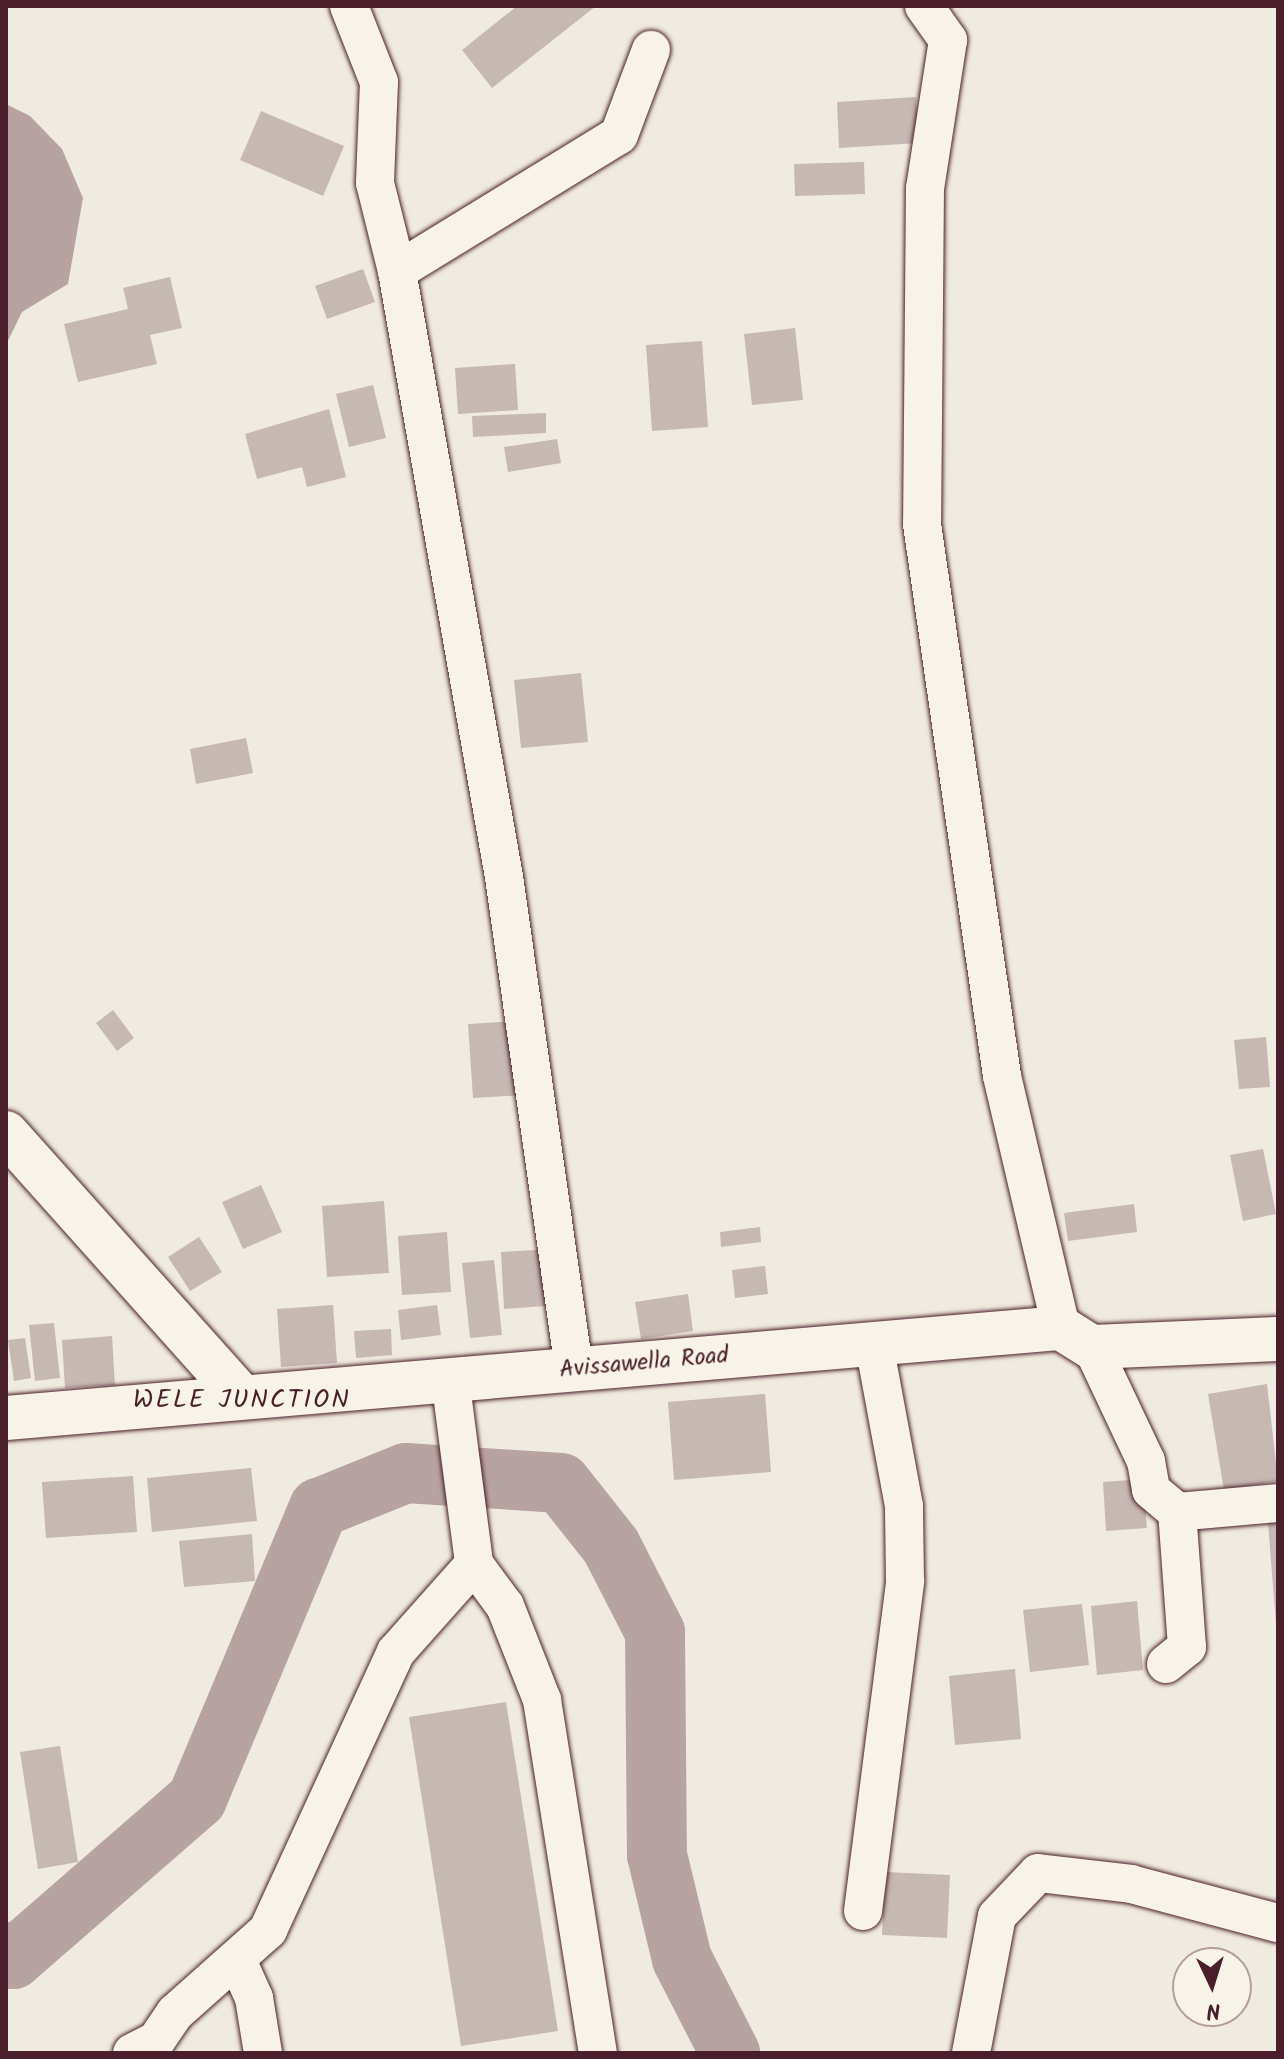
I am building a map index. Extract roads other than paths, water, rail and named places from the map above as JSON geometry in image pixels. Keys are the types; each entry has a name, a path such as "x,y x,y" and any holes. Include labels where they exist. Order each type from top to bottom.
{"main road":[{"path":"6,1133 242,1397"},
{"name":"Avissawella Road","path":"6,1418 874,1344 1076,1338 1278,1339"}],"street":[{"path":"349,6 379,82 375,183 397,271 504,877 574,1369"},
{"path":"924,6 948,40 925,188 922,524 1002,1076 1076,1338 1146,1461 1151,1490 1177,1512 1278,1503"},
{"path":"397,271 619,135 651,50"},
{"path":"863,1911 905,1581 904,1506 874,1344"},
{"path":"450,1378 472,1552 505,1606 542,1700 598,2053"},
{"path":"1166,1664 1187,1647 1177,1512"},
{"path":"148,2049 175,2013 268,1930 396,1652 472,1552"},
{"path":"971,2053 997,1916 1038,1873 1131,1884 1278,1923"},
{"path":"237,1960 254,1998 263,2053"}],"waterway":[{"path":"6,1952 13,1959 197,1799 319,1508 406,1473 561,1483 611,1546 655,1632 657,1855 682,1959 730,2053"}],"district":[{"name":"WELE JUNCTION","path":"242,1401"}]}
